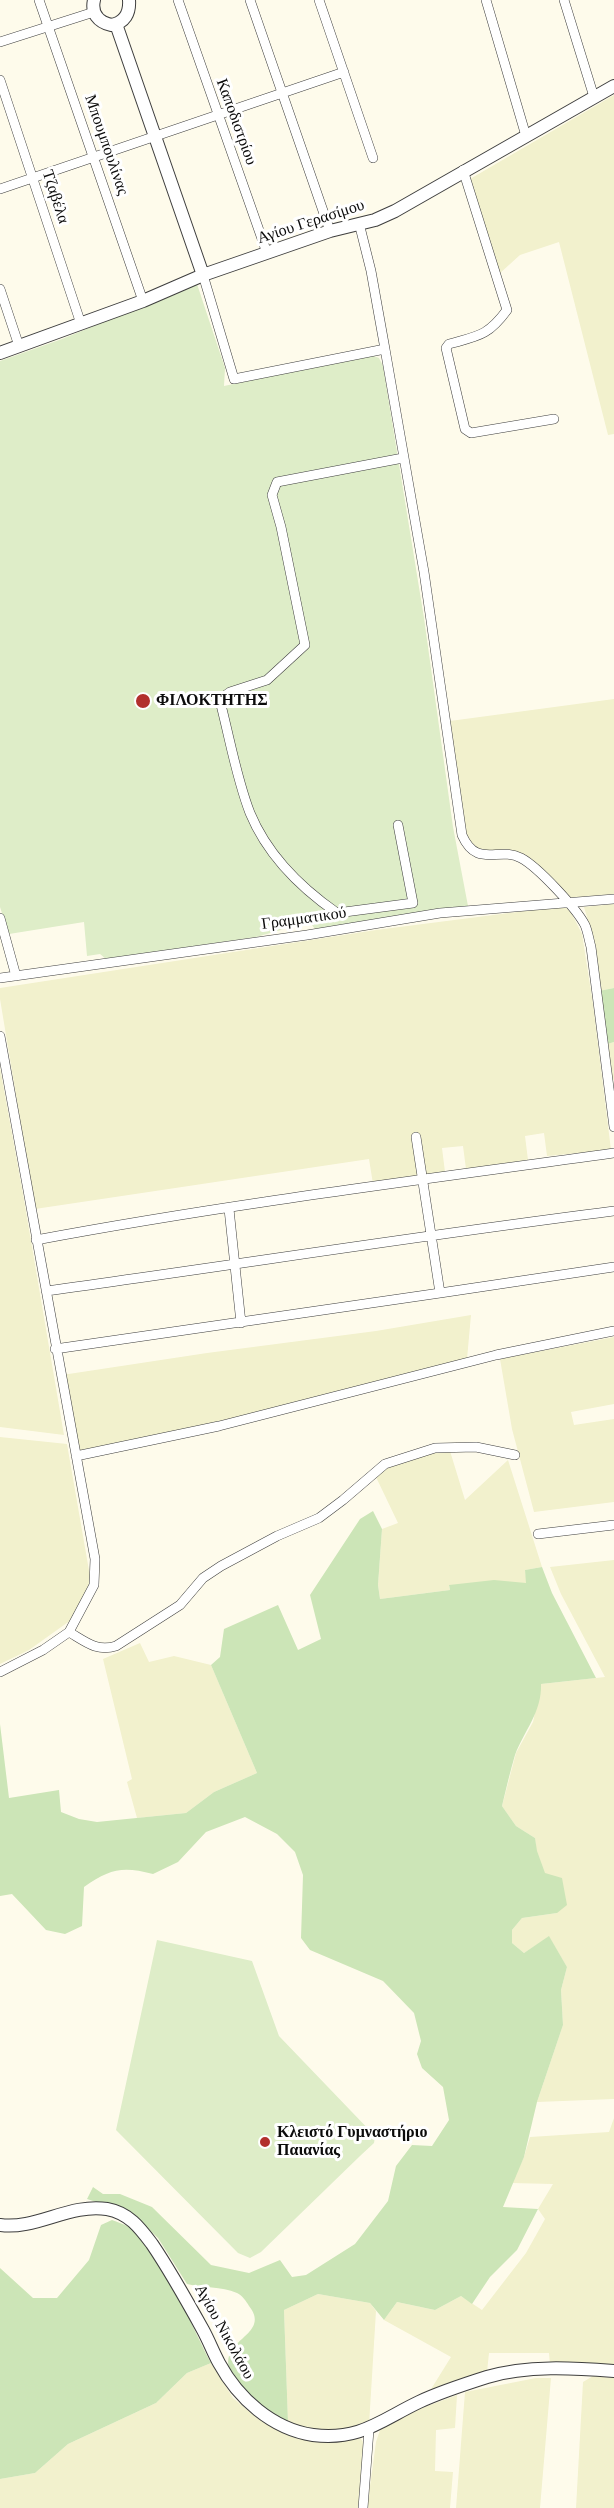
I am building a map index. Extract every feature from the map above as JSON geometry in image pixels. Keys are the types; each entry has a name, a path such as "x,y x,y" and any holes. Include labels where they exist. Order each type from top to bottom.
{"street":[{"name":"Μπουμπουλίνας","path":"39,0 143,301"},
{"path":"0,42 48,27 94,6 104,23 116,24 126,17 130,9 129,0"},
{"name":"Καποδιστρίου","path":"178,0 267,253"},
{"path":"250,0 330,231"},
{"path":"319,0 373,158"},
{"path":"486,0 526,135"},
{"path":"564,0 594,97"},
{"path":"116,24 203,275 234,379 385,348"},
{"path":"0,189 344,72"},
{"name":"Τζαβέλα","path":"0,80 81,324"},
{"name":"Αγίου Γερασίμου","path":"0,353 143,301 203,275 330,231 375,220 395,211 463,170 614,86"},
{"path":"463,170 507,310 495,327 477,336 449,344 446,348 465,429 471,434 554,418"},
{"path":"359,223 371,271 424,572 462,835 470,848 481,855 508,855 521,858 568,902 586,927 614,1127"},
{"path":"0,289 19,346"},
{"path":"398,825 413,903 337,913 308,893 261,836 250,812 221,705 223,697 230,692 267,680 305,645 281,527 272,495 278,482 403,458"},
{"name":"Γραμματικού","path":"0,978 440,913 614,899"},
{"path":"0,918 2,933 16,976"},
{"path":"0,1036 55,1349 95,1559 94,1585 69,1632 43,1650 0,1672"},
{"path":"416,1137 440,1293"},
{"path":"36,1240 130,1222 614,1153"},
{"path":"229,1209 241,1323"},
{"path":"46,1291 235,1265 430,1234 614,1211"},
{"path":"55,1349 614,1267"},
{"path":"76,1456 219,1426 496,1355 614,1331"},
{"path":"69,1632 97,1648 116,1646 180,1605 203,1578 222,1566 277,1536 319,1518 385,1464 435,1448 476,1447 515,1455"},
{"path":"538,1534 614,1525"},
{"name":"Αγίου Νικολάου","path":"0,2225 28,2224 85,2209 107,2209 132,2219 162,2259 205,2334 219,2364 235,2388 265,2416 287,2427 313,2435 369,2430 420,2402 490,2376 534,2370 614,2371"},
{"path":"363,2508 369,2430"}],"green space":[{"path":"614,95 614,434 608,435 559,242 520,255 499,274 470,179"},
{"path":"197,284 225,368 224,386 371,355 379,358 383,366 424,618 453,827 468,906 315,929 306,917 288,928 256,937 106,959 100,954 87,956 84,922 9,934 0,907 0,361 62,339"},
{"path":"614,699 614,894 568,898 524,854 480,851 468,840 463,824 450,721"},
{"path":"614,904 614,988 599,991 590,927 584,907"},
{"path":"564,906 571,912 582,934 611,1150 547,1156 544,1133 525,1136 528,1160 466,1169 463,1146 442,1148 445,1172 373,1184 369,1159 35,1209 0,988 376,930"},
{"path":"614,988 614,1042 607,1044 599,991"},
{"path":"614,1042 614,1080 612,1080 607,1044"},
{"path":"0,1068 23,1194 64,1435 0,1427"},
{"path":"471,1315 467,1359 166,1435 79,1452 62,1375 376,1331"},
{"path":"614,1337 614,1404 571,1412 574,1425 614,1419 614,1502 534,1512 512,1429 500,1359"},
{"path":"0,1437 67,1444 91,1582 71,1620 29,1650 0,1664"},
{"path":"450,1451 465,1500 508,1460 542,1567 525,1570 527,1583 449,1586 450,1590 380,1599 378,1585 382,1529 398,1523 375,1475 393,1464 431,1453"},
{"path":"373,1511 382,1529 378,1585 380,1599 450,1590 449,1585 494,1580 526,1583 525,1570 542,1567 552,1593 596,1678 541,1684 539,1704 515,1755 502,1806 516,1826 535,1838 545,1873 562,1878 567,1905 557,1913 522,1918 512,1930 512,1943 524,1953 549,1936 567,1967 561,1990 563,2025 537,2102 524,2157 503,2207 538,2209 517,2250 490,2277 472,2304 461,2296 435,2310 397,2302 384,2320 370,2303 318,2294 284,2310 288,2422 248,2395 232,2376 228,2366 232,2349 253,2327 255,2321 254,2314 244,2298 231,2291 187,2284 158,2238 133,2214 87,2199 93,2187 103,2194 120,2194 152,2207 211,2265 249,2273 280,2260 292,2277 306,2275 355,2244 388,2201 396,2166 412,2145 432,2146 449,2120 443,2087 422,2068 417,2054 421,2041 414,2013 383,1981 310,1950 301,1938 303,1875 295,1852 277,1834 245,1817 206,1832 178,1862 153,1874 124,1870 101,1876 84,1887 82,1926 65,1934 46,1930 12,1894 0,1896 0,1724 9,1798 59,1790 61,1812 79,1819 97,1822 186,1813 214,1792 257,1773 211,1665 220,1657 224,1629 278,1605 298,1650 321,1639 310,1595 360,1519"},
{"path":"614,1560 614,2099 537,2102 563,2025 561,1990 567,1967 549,1937 524,1953 512,1943 512,1930 522,1918 557,1913 536,1851 535,1838 516,1826 502,1806 516,1753 533,1722 541,1684 605,1677 561,1594 550,1567"},
{"path":"140,1643 149,1662 174,1656 211,1665 257,1773 214,1792 186,1813 137,1818 127,1782 132,1779 103,1659"},
{"path":"157,1940 252,1961 279,2036 375,2136 374,2143 261,2252 250,2258 238,2253 116,2130"},
{"path":"614,2118 614,2367 550,2365 549,2353 489,2353 487,2372 428,2394 451,2357 384,2320 397,2302 435,2310 461,2296 482,2310 526,2253 545,2219 538,2209 553,2184 511,2183 524,2157 530,2137 609,2132"},
{"path":"112,2220 129,2227 152,2251 211,2363 187,2373 156,2403 68,2444 35,2473 0,2479 0,2268 33,2298 57,2298 89,2260 101,2225"},
{"path":"318,2294 370,2303 376,2311 369,2425 337,2432 309,2430 288,2422 284,2310"},
{"path":"211,2363 233,2398 258,2419 282,2432 309,2440 361,2439 365,2445 358,2508 0,2508 0,2479 35,2473 68,2444 156,2403 187,2373"},
{"path":"593,2376 614,2378 614,2508 576,2508 583,2382"},
{"path":"536,2378 551,2378 540,2508 456,2508 465,2392"},
{"path":"457,2395 455,2428 436,2430 435,2471 453,2472 450,2508 367,2508 376,2442 380,2430 414,2411"}],"place":[{"name":"ΦΙΛΟΚΤΗΤΗΣ","path":"143,701"},
{"name":"Κλειστό Γυμναστήριο Παιανίας","path":"265,2142"}]}
